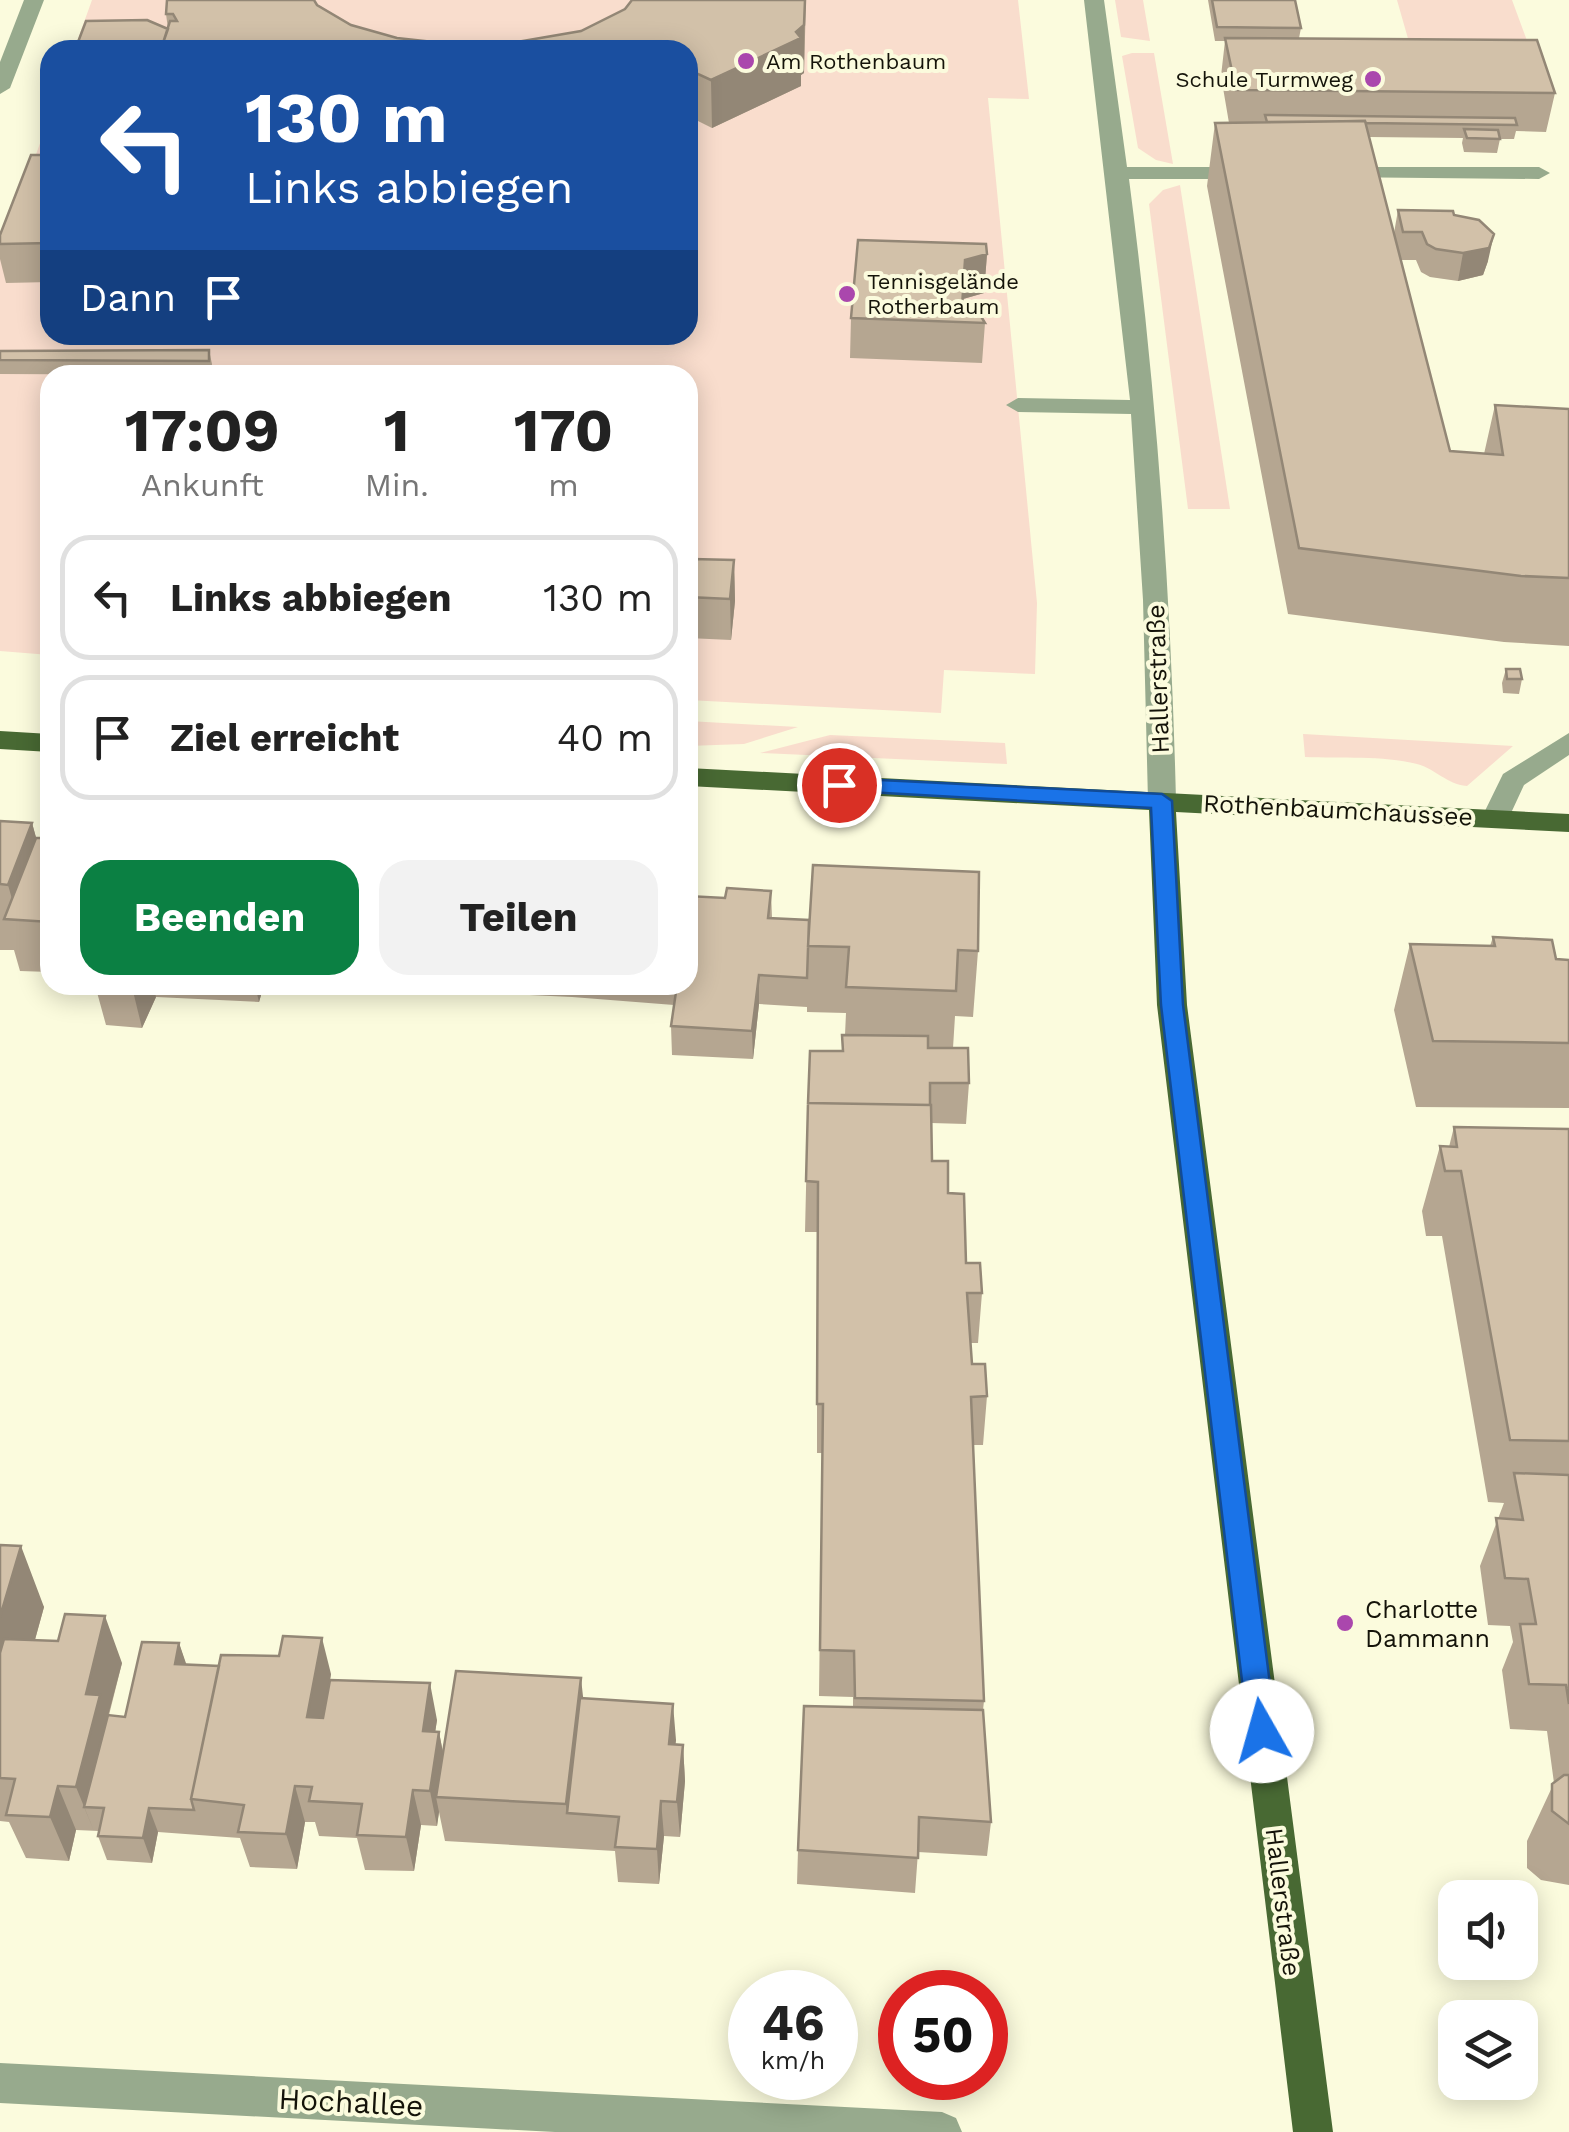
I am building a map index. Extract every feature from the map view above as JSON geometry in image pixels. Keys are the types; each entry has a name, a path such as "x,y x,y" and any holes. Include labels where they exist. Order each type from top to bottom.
{"main road":[{"path":"0,740 40,742"},
{"name":"Rothenbaumchaussee","path":"698,778 1569,823"},
{"name":"Hallerstraße","path":"1162,801 1172,1005 1312,2132"}],"street":[{"path":"0,88 34,0"},
{"name":"Hallerstraße","path":"1094,0 1120,172 1140,407 1161,706 1162,801"},
{"path":"1120,172 1264,173"},
{"path":"1323,173 1539,173"},
{"path":"1018,405 1140,407"},
{"path":"1495,819 1513,780 1569,742"},
{"name":"Hochallee","path":"0,2084 942,2132"}],"shaded area":[{"name":"Tennisgelände Rotherbaum","path":"92,0 1018,0 1029,99 988,98 1037,603 1035,674 944,670 941,713 698,701 698,365 40,365 40,654 0,651 0,253 40,143 40,345 698,345 698,40 78,40"},
{"path":"1115,0 1143,0 1150,41 1121,37"},
{"path":"1397,0 1512,0 1533,57 1413,56"},
{"path":"1154,53 1173,164 1156,160 1138,148 1122,56"},
{"path":"1180,185 1230,509 1188,509 1149,204 1163,190"},
{"path":"698,722 798,727 744,744 698,746"},
{"path":"1303,734 1513,746 1467,786 1404,761 1305,757"},
{"path":"830,735 1005,743 1007,764 760,753"}],"building":[{"path":"167,0 314,0 351,25 415,40 164,40 170,21 177,21 173,14 166,14"},
{"path":"632,0 805,0 804,25 796,32 801,38 711,80 698,74 698,40 529,40 581,31 625,9"},
{"path":"1212,0 1295,0 1301,28 1217,27"},
{"path":"147,20 168,29 164,40 79,40 86,21"},
{"path":"1225,38 1537,40 1555,93 1236,90"},
{"path":"1265,115 1515,118 1517,125 1267,122"},
{"path":"1365,121 1450,451 1503,455 1495,405 1569,409 1569,578 1521,576 1299,548 1215,123"},
{"path":"1464,129 1498,130 1500,139 1467,138"},
{"path":"31,155 40,155 40,243 0,244"},
{"path":"1398,210 1453,211 1454,215 1479,220 1494,234 1489,248 1463,253 1436,249 1427,244 1422,232 1403,232"},
{"path":"858,240 986,244 987,254 965,260 962,307 976,308 985,323 851,318"},
{"path":"209,350 209,361 0,360 0,351"},
{"path":"698,559 734,560 730,599 698,597"},
{"path":"1506,669 1520,669 1522,679 1507,679"},
{"path":"0,821 32,823 8,885 0,884"},
{"path":"36,838 40,838 40,921 4,919"},
{"path":"813,865 979,872 978,951 958,950 956,991 846,987 849,947 808,946"},
{"path":"727,888 771,891 768,918 809,920 807,978 759,975 752,1031 671,1026 676,995 698,995 698,897 725,898"},
{"path":"1493,937 1552,940 1556,959 1569,960 1569,1043 1433,1041 1410,944 1495,946"},
{"path":"842,1035 928,1036 928,1048 968,1048 969,1083 930,1083 930,1105 808,1103 810,1051 843,1051"},
{"path":"808,1103 931,1105 932,1161 948,1161 948,1193 964,1194 966,1263 980,1263 982,1293 967,1293 972,1364 985,1364 987,1396 971,1397 984,1701 855,1698 854,1651 820,1650 823,1404 817,1404 818,1182 806,1181"},
{"path":"1454,1127 1569,1129 1569,1441 1510,1440 1461,1171 1445,1171 1440,1146 1457,1147"},
{"path":"1514,1473 1569,1475 1569,1704 1566,1685 1529,1684 1520,1624 1536,1624 1528,1579 1505,1578 1496,1518 1523,1520"},
{"path":"0,1545 21,1546 0,1617"},
{"path":"65,1614 105,1616 86,1694 100,1695 76,1787 58,1786 50,1817 6,1815 15,1779 0,1778 0,1653 4,1639 58,1641"},
{"path":"283,1636 322,1638 307,1717 323,1718 330,1680 430,1683 423,1731 439,1732 430,1791 413,1790 406,1837 357,1835 362,1804 309,1801 312,1787 295,1786 286,1834 238,1832 244,1805 191,1799 221,1655 279,1656"},
{"path":"142,1642 179,1643 175,1664 219,1666 191,1799 194,1810 149,1808 143,1838 98,1836 104,1808 84,1807 108,1715 125,1717"},
{"path":"456,1671 581,1678 566,1804 436,1797"},
{"path":"580,1698 673,1704 669,1744 683,1745 677,1802 661,1801 657,1849 615,1847 619,1817 567,1813"},
{"path":"804,1706 983,1710 991,1822 919,1817 918,1858 798,1850"},
{"path":"1569,1775 1569,1824 1552,1811 1552,1784"}],"place":[{"name":"Am Rothenbaum","path":"746,61"},
{"name":"Schule Turmweg","path":"1373,79"},
{"name":"Tennisgelände Rotherbaum","path":"847,294"},
{"name":"Charlotte Dammann","path":"1345,1623"}],"route":[{"path":"839,785 1162,801 1172,1005 1262,1731"}]}
